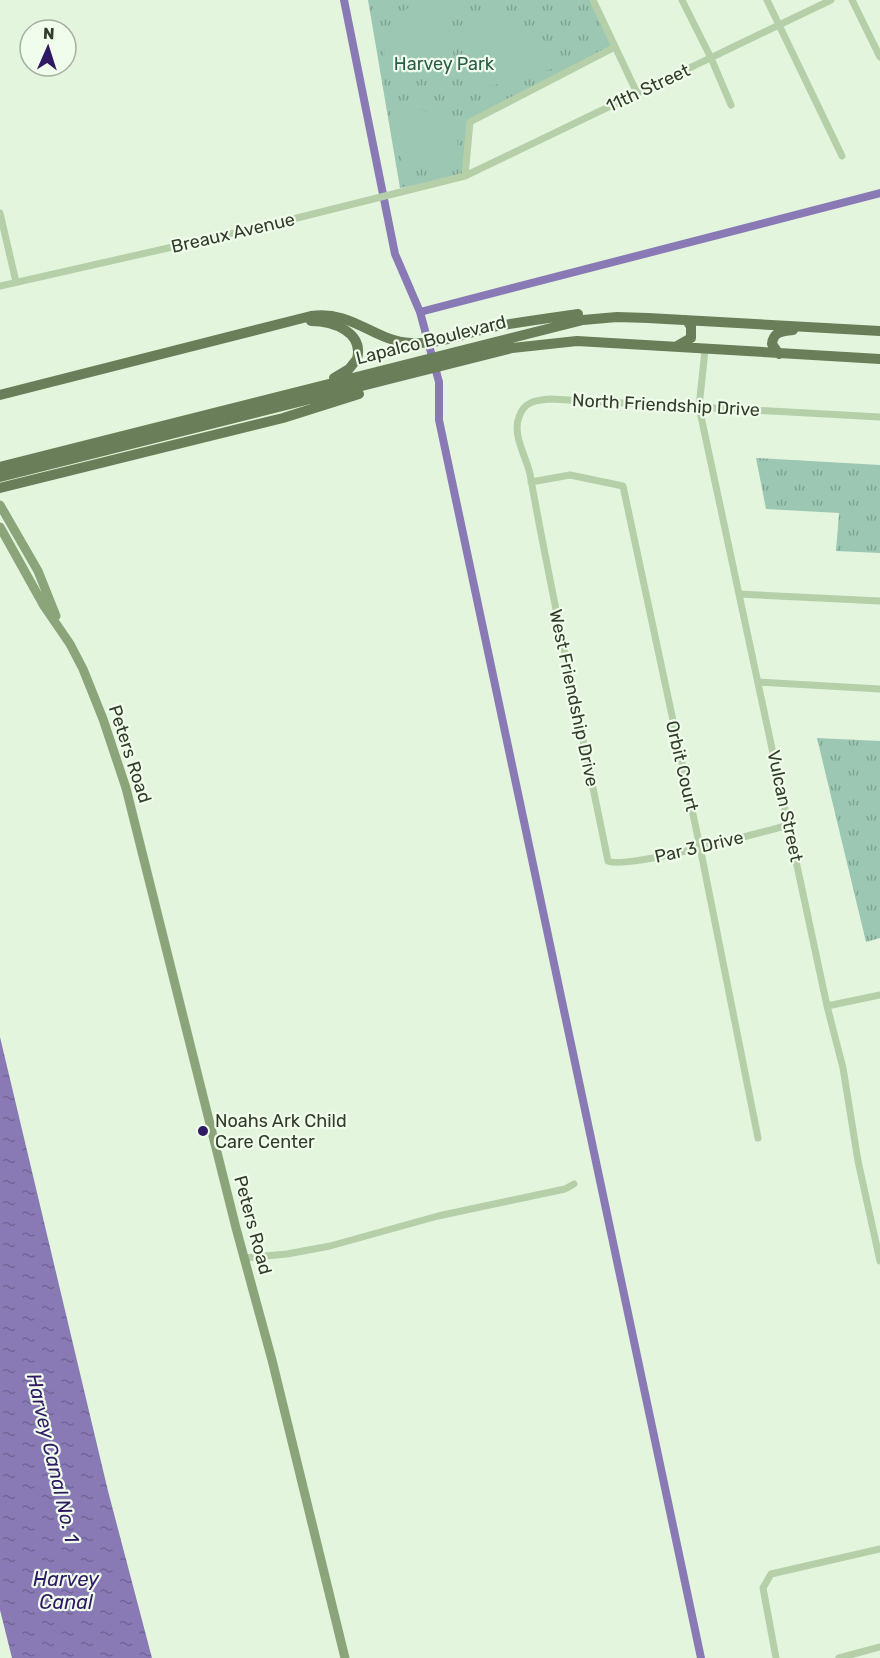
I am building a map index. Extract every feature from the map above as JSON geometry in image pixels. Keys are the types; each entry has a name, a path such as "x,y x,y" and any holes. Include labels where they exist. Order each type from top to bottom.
{"main road":[{"path":"0,395 316,315 343,317 387,337 413,343 442,340 492,327 584,314 633,313 648,318"},
{"name":"Lapalco Boulevard","path":"0,467 245,410 420,366 574,322 601,318 648,318 880,331"},
{"path":"674,347 691,338 691,326 686,320"},
{"path":"295,321 316,321 335,326 352,334 357,342 358,354 354,364 343,373 322,384"},
{"path":"779,354 772,344 777,333 817,327"},
{"name":"Lapalco Boulevard","path":"445,359 512,348 577,341 880,359"},
{"name":"Lapalco Boulevard","path":"0,477 245,410 322,384 420,366"},
{"path":"0,488 302,413 420,366"},
{"name":"Peters Road","path":"0,505 38,571 63,635"},
{"name":"Peters Road","path":"0,527 44,606 83,669 103,719 126,788 244,1258 272,1360 345,1658"}],"street":[{"path":"593,0 637,93"},
{"path":"682,0 731,105"},
{"path":"767,0 842,156"},
{"name":"11th Street","path":"465,176 831,0"},
{"path":"852,0 880,57"},
{"path":"465,176 470,122 615,47"},
{"name":"Breaux Avenue","path":"0,286 406,192 465,176"},
{"path":"0,213 16,282"},
{"name":"Vulcan Street","path":"705,350 699,407 827,1006 843,1068 858,1161 880,1261"},
{"name":"North Friendship Drive","path":"530,474 518,437 518,418 524,406 535,400 880,417"},
{"name":"West Friendship Drive","path":"530,474 540,534 608,861"},
{"name":"Orbit Court","path":"531,482 570,475 623,486 759,1138"},
{"path":"739,594 880,601"},
{"path":"758,682 880,689"},
{"name":"Par 3 Drive","path":"608,861 614,864 700,847 789,825"},
{"path":"827,1006 880,995"},
{"path":"244,1258 287,1254 330,1246 438,1216 565,1189 574,1184"},
{"path":"776,1658 764,1601 765,1584 771,1574 880,1549"},
{"path":"839,1658 880,1647"}],"green space":[{"name":"Harvey Park","path":"368,0 593,0 615,47 470,122 465,176 400,188"},
{"path":"418,0 444,0 454,57 450,62 386,76 385,52 389,33 400,16"},
{"path":"483,17 509,20 528,29 543,45 555,68 491,86 483,83 466,21"},
{"path":"412,107 431,113 449,125 457,138 458,160 410,170 403,166 390,110"},
{"path":"756,458 880,465 880,553 836,551 839,513 766,509"},
{"path":"817,738 880,741 880,938 866,942"}],"water":[{"name":"Harvey Canal","path":"0,1037 108,1491 152,1658 12,1658 0,1610"}],"waterway":[{"path":"344,0 395,254 420,312 439,382 439,420 701,1658"},
{"path":"420,312 880,193"}],"place":[{"name":"Noahs Ark Child Care Center","path":"203,1131"}],"water label":[{"name":"Harvey Canal No. 1","path":"53,1458"}]}
